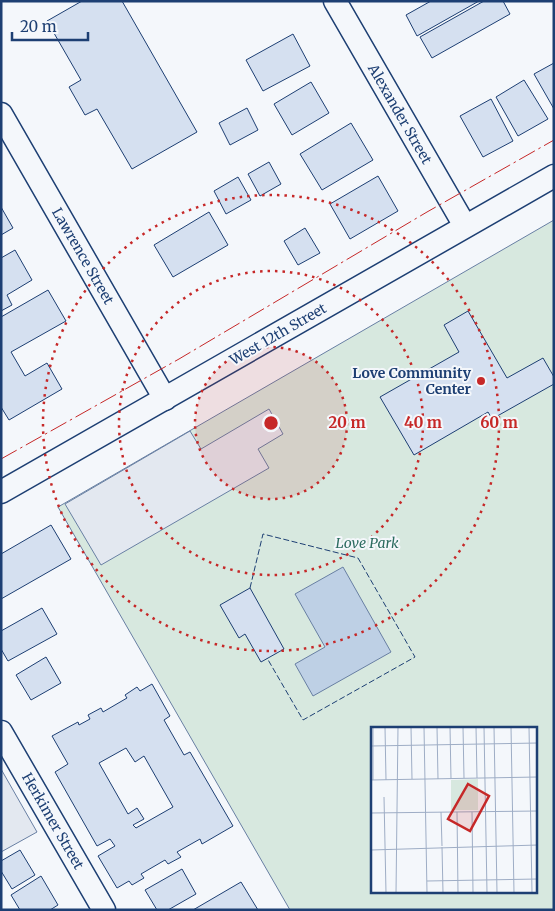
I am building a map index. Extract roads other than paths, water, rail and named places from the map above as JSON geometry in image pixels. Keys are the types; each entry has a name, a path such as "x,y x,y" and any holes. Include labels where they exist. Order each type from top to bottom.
{"street":[{"name":"Alexander Street","path":"335,1 465,226"},
{"name":"Lawrence Street","path":"1,114 165,399"},
{"name":"West 12th Street","path":"1,492 554,176"},
{"name":"Herkimer Street","path":"1,732 104,910"}],"water":[{"path":"343,567 391,652 313,696 295,664 325,647 295,594"}],"place":[{"name":"Love Community Center","path":"481,381"}],"park label":[{"name":"Love Park","path":"367,543"}]}
